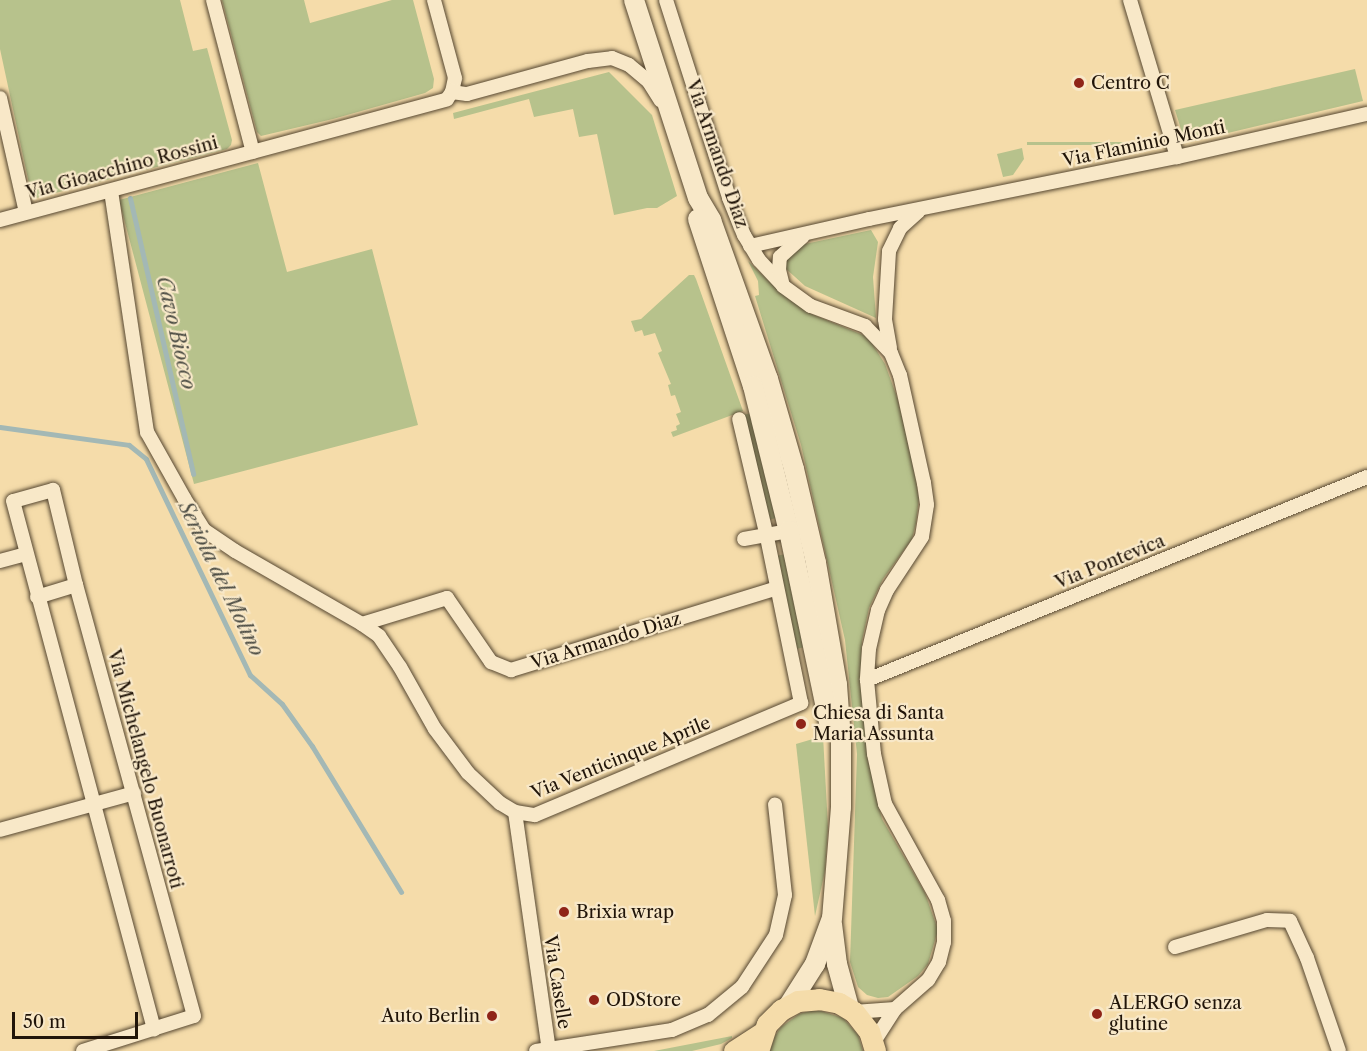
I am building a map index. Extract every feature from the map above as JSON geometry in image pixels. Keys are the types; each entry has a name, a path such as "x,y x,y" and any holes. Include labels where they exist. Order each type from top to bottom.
{"main road":[{"name":"Via Armando Diaz","path":"634,0 698,198 711,220 768,379 794,469 816,563 837,686 841,739 840,835 832,918 836,959 851,1010"},
{"name":"Via Armando Diaz","path":"698,198 698,222 753,386 789,531 840,779"},
{"name":"Via Armando Diaz","path":"789,531 816,563"},
{"name":"Via Armando Diaz","path":"789,1005 814,964 832,918"},
{"path":"734,1051 760,1042 774,1017 789,1005 819,999 851,1010 869,1031 874,1047"}],"street":[{"path":"213,0 253,152"},
{"path":"434,0 454,78 452,92"},
{"name":"Via Armando Diaz","path":"666,0 731,204 750,246 783,286 811,306 865,326 880,338 891,353 900,375 919,461 927,513 917,546 892,582 878,610 869,649 867,680 874,754 885,804 934,892 944,921 944,942 934,972 922,988 896,1009 874,1047"},
{"path":"1130,0 1177,157"},
{"name":"Via Gioacchino Rossini","path":"0,220 439,102 452,92 466,94 588,61 612,58 629,65 649,82 673,118"},
{"path":"0,101 26,212"},
{"name":"Via Flaminio Monti","path":"750,246 928,206 1177,157 1367,114"},
{"name":"Via Venticinque Aprile","path":"111,191 147,432 204,530 379,636 400,667 435,729 468,773 500,803 515,812 535,815 801,704 789,648"},
{"name":"Via Flaminio Monti","path":"893,238 908,218 928,206"},
{"path":"869,219 884,222 891,229 893,238 887,261 885,319 891,353"},
{"path":"783,286 779,270 780,257 808,233"},
{"path":"865,326 875,326 885,319"},
{"path":"739,418 767,537 789,648 817,667"},
{"name":"Via Pontevica","path":"867,680 1367,477"},
{"name":"Via Michelangelo Buonarroti","path":"26,554 13,501 53,490 76,585 194,1016 83,1051"},
{"path":"744,539 767,537 789,531"},
{"path":"0,561 26,554 154,1029"},
{"path":"38,597 76,585"},
{"name":"Via Armando Diaz","path":"362,624 447,598 491,662 511,670 777,588"},
{"path":"0,830 134,793"},
{"path":"545,1050 672,1030 708,1015 742,987 776,935 785,894 775,805"},
{"name":"Via Caselle","path":"515,812 545,1050"},
{"path":"1175,947 1267,920 1290,921 1307,958 1339,1051"},
{"path":"851,1010 896,1009"}],"green space":[{"path":"0,0 180,0 193,51 207,48 232,140 231,145 227,149 36,198 31,193 0,49"},
{"path":"222,0 304,0 310,23 392,0 413,0 434,79 433,88 425,93 333,119 261,136 257,132"},
{"path":"1355,69 1363,101 1190,142 1184,139 1175,110"},
{"path":"609,72 652,115 677,196 657,208 614,215 597,134 579,137 573,109 534,117 529,99 454,119 453,113"},
{"path":"1027,142 1158,142 1158,145 1027,145"},
{"path":"1022,148 1024,159 1013,175 1003,177 997,154"},
{"path":"258,163 287,272 372,249 418,425 194,484 119,200"},
{"path":"871,230 878,242 873,277 876,318 805,286 784,267 784,257 800,245"},
{"path":"748,261 782,294 809,313 868,337 885,364 898,400 912,460 919,498 916,523 912,539 883,579 869,608 862,641 860,683 876,796 882,819 925,893 938,930 928,964 918,976 888,997 878,998 867,995 858,987 850,962 857,754 845,640 801,445 755,296 759,295 758,281"},
{"path":"689,275 694,275 696,279 743,411 673,437 671,432 677,430 676,426 680,424 676,414 681,412 675,395 671,396 668,385 671,384 658,353 662,351 655,333 644,336 642,330 635,332 631,321 641,319"},
{"path":"751,413 777,518 766,520 740,416"},
{"path":"786,554 804,647 795,649 777,556"},
{"path":"823,736 828,827 825,871 815,916 796,744"},
{"path":"821,1011 843,1018 858,1035 863,1051 770,1051 781,1027 799,1014"},
{"path":"732,1036 721,1044 692,1051 654,1051"}],"waterway":[{"name":"Cavo Biocco","path":"130,198 193,474"},
{"name":"Seriola del Molino","path":"0,427 129,445 146,459 250,675 282,704 312,746 401,892"}],"place":[{"name":"Centro C","path":"1079,83"},
{"name":"Chiesa di Santa Maria Assunta","path":"801,724"},
{"name":"Brixia wrap","path":"564,912"},
{"name":"ODStore","path":"594,1000"},
{"name":"ALERGO senza glutine","path":"1097,1014"},
{"name":"Auto Berlin","path":"492,1016"}]}
